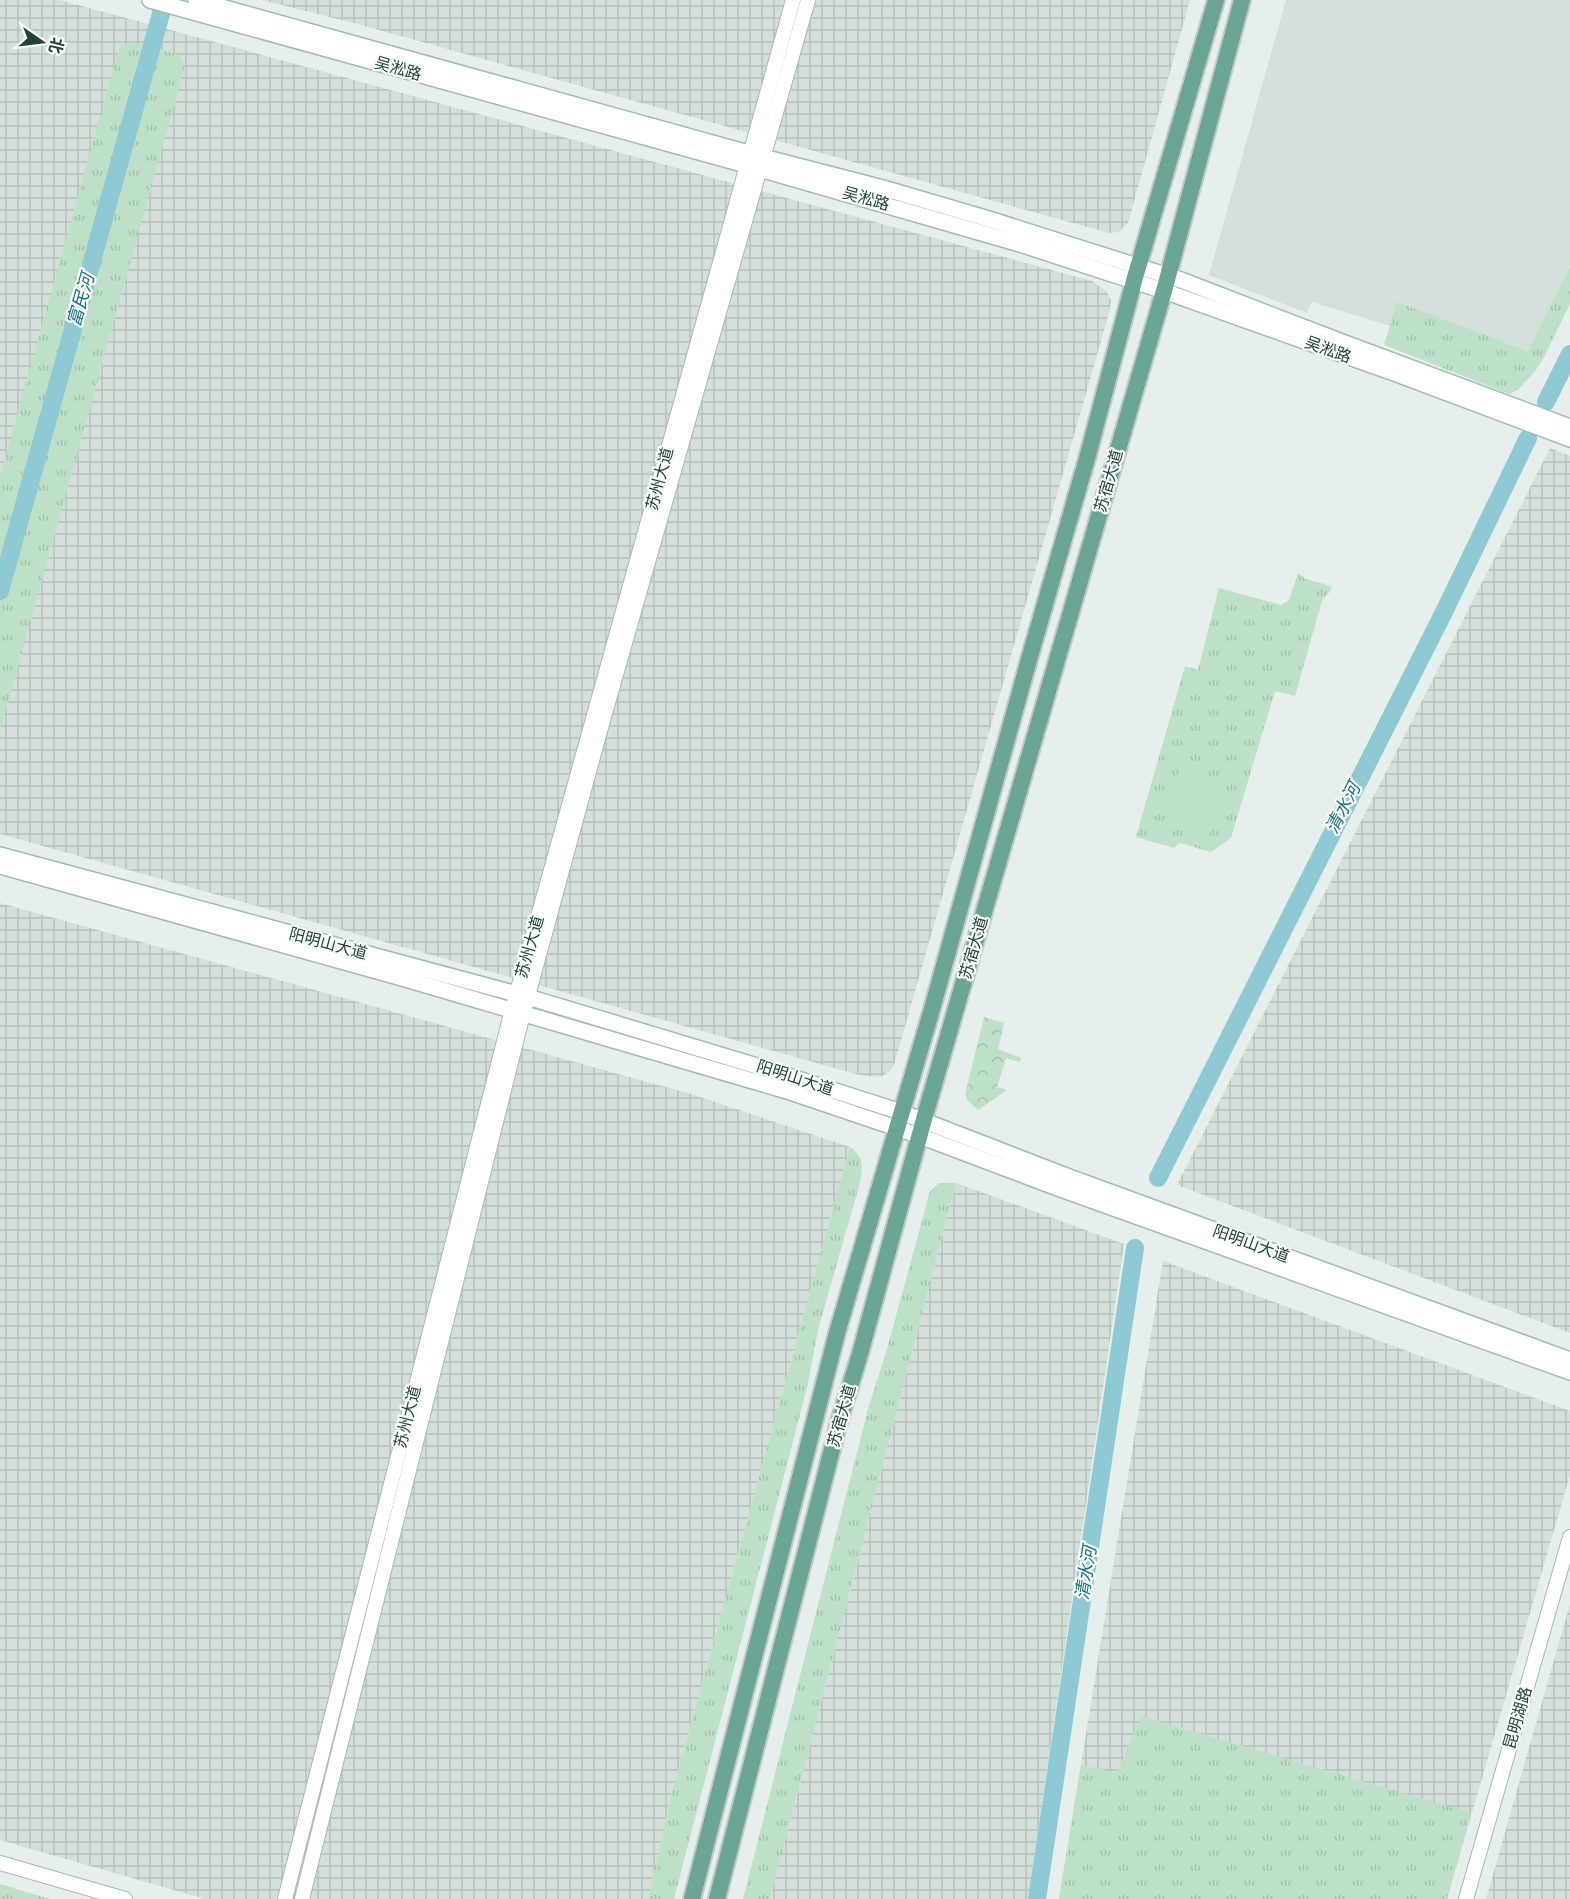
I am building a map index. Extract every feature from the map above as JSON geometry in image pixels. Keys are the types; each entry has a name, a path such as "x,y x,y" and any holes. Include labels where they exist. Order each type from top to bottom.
{"main road":[{"name":"吴淞路","path":"150,0 754,161 882,188 992,220 1136,274 1570,427"},
{"name":"吴淞路","path":"196,0 754,161"},
{"name":"苏宿大道","path":"692,1899 837,1333 932,1009 1088,455 1136,274 1216,0"},
{"name":"苏宿大道","path":"717,1899 839,1422 1166,284 1242,0"},
{"name":"吴淞路","path":"1166,284 1570,439"},
{"name":"阳明山大道","path":"0,855 522,996 767,1069 899,1120 1069,1177 1570,1360"},
{"name":"阳明山大道","path":"0,866 402,978 762,1084 899,1120"},
{"name":"阳明山大道","path":"922,1128 1055,1187 1570,1372"}],"street":[{"name":"苏州大道","path":"302,1899 522,996 754,161 794,0"},
{"name":"苏州大道","path":"754,161 808,0"},
{"name":"苏州大道","path":"285,1899 518,1012"},
{"name":"昆明湖路","path":"1466,1899 1570,1537"},
{"path":"0,1863 125,1899"}],"shaded area":[{"path":"0,0 60,0 1092,281 1107,292 1111,301 1109,313 894,1065 890,1071 881,1077 863,1076 0,834"},
{"path":"262,0 1190,0 1128,223 1119,232 1109,233 361,25"},
{"path":"1286,0 1570,0 1570,266 1528,351 1398,303 1391,326 1312,302 1307,313 1209,275"},
{"path":"1550,448 1570,456 1570,1333 1177,1185"},
{"path":"0,903 691,1094 850,1147 672,1792 648,1899 205,1899 0,1840"},
{"path":"956,1183 1124,1244 1028,1899 770,1899"},
{"path":"1163,1261 1570,1411 1570,1475 1447,1899 1059,1899"},
{"path":"1570,1604 1570,1899 1486,1899"}],"green space":[{"path":"134,43 176,54 183,61 184,70 0,731 0,476 119,48"},
{"path":"1570,266 1570,304 1536,370 1518,390 1509,394 1384,345 1397,302 1528,351"},
{"path":"1298,573 1306,579 1331,586 1331,590 1322,601 1295,696 1275,691 1231,838 1211,852 1180,843 1174,848 1136,837 1185,666 1198,670 1219,588 1281,605 1289,600"},
{"path":"1179,769 1224,782 1208,838 1164,826"},
{"path":"984,1017 1004,1023 998,1049 1021,1058 1020,1062 1006,1058 997,1087 1007,1090 978,1110 968,1101 965,1094"},
{"path":"850,1147 858,1155 862,1164 859,1186 818,1330 808,1384 674,1899 648,1899 672,1792"},
{"path":"939,1183 956,1183 770,1899 743,1899 868,1409 887,1349 930,1191"},
{"path":"1141,1716 1471,1813 1447,1899 1059,1899 1081,1765 1117,1773"},
{"path":"0,1884 50,1899 0,1899"}],"waterway":[{"name":"富民河","path":"0,591 162,10"},
{"name":"清水河","path":"1546,402 1570,354"},
{"name":"清水河","path":"1158,1178 1443,614 1528,438"},
{"name":"清水河","path":"1037,1899 1135,1248"}]}
